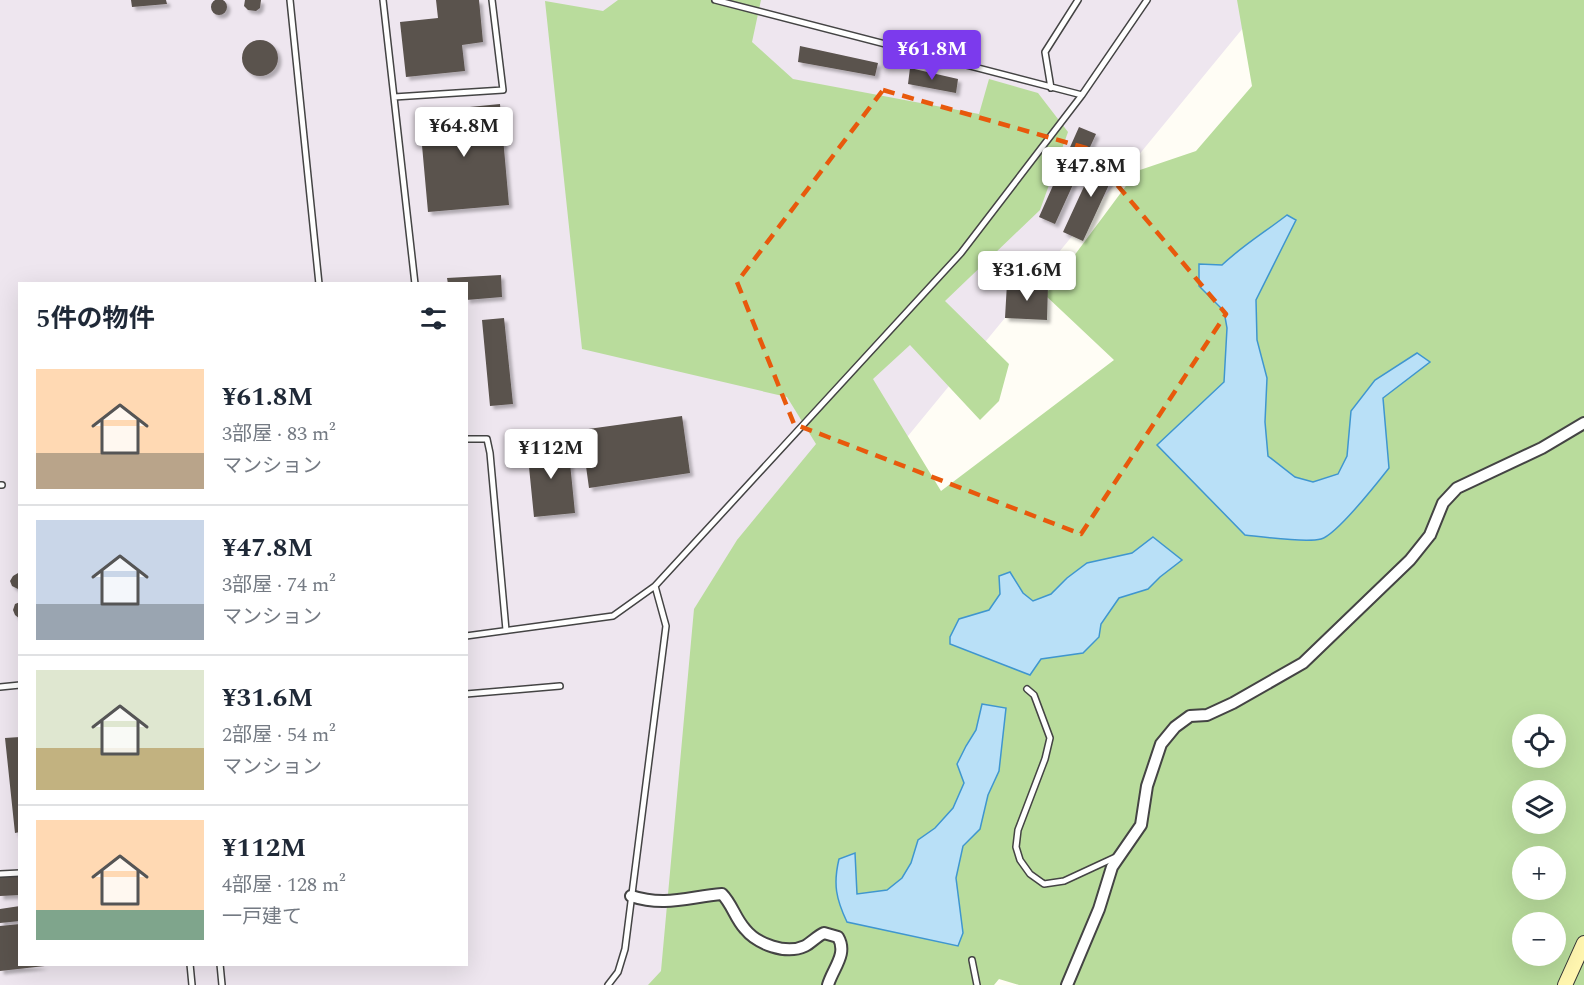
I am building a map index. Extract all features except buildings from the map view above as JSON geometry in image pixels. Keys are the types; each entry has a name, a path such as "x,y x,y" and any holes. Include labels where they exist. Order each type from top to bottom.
{"street":[{"path":"1067,985 1099,909 1112,867 1142,825 1147,786 1161,744 1175,727 1190,716 1207,715 1233,703 1304,663 1410,560 1430,535 1443,503 1457,488 1542,448 1584,423"},
{"path":"631,896 644,900 670,902 722,894 745,929 766,945 790,949 805,946 824,933 838,937 842,944 841,958 828,985"},
{"path":"1565,985 1584,943"}],"lane":[{"path":"290,0 320,282"},
{"path":"383,0 415,282"},
{"path":"394,97 503,90 492,0"},
{"path":"715,0 1082,96"},
{"path":"1051,88 1045,52 1078,0"},
{"path":"468,636 613,616 655,586 961,253 1082,96 1147,0"},
{"path":"468,439 487,439 490,453 506,630"},
{"path":"608,985 618,972 625,949 666,626 655,586"},
{"path":"0,687 18,685"},
{"path":"468,694 560,686"},
{"path":"1027,689 1034,694 1050,738 1045,759 1018,830 1016,847 1020,860 1030,874 1044,884 1064,881 1122,853"},
{"path":"0,874 18,873"},
{"path":"972,960 977,985"},
{"path":"190,966 192,985"},
{"path":"220,966 222,985"}],"highlighted area":[{"path":"883,90 1086,148 1226,314 1081,534 794,424 737,282"}],"shaded area":[{"path":"0,0 1266,0 761,615 692,985 0,985"}],"green space":[{"path":"618,0 761,0 752,42 793,79 979,114 989,79 1038,93 1068,132 1040,210 945,301 1009,364 999,401 980,420 910,345 873,379 941,491 1114,360 1045,295 1137,171 1196,151 1252,86 1237,0 1584,0 1584,985 1019,985 999,979 994,985 648,985 661,971 694,609 737,540 816,444 787,397 582,349 545,1 603,11"}],"water":[{"path":"1287,215 1296,220 1256,300 1257,340 1267,378 1265,422 1268,456 1295,477 1313,482 1338,474 1347,456 1351,411 1375,380 1417,353 1430,362 1383,398 1389,468 1336,528 1321,539 1314,540 1245,535 1157,445 1224,382 1227,328 1224,311 1199,286 1199,264 1222,265"},
{"path":"1153,537 1182,560 1148,589 1119,598 1101,624 1099,637 1083,653 1041,659 1030,675 950,644 950,637 959,619 989,610 1000,594 999,576 1010,572 1023,593 1033,601 1051,594 1087,563 1132,553"},
{"path":"982,704 1006,708 999,771 988,795 980,829 963,846 956,878 963,933 958,946 847,922 837,891 836,876 839,859 855,853 857,894 887,890 902,878 911,863 918,840 935,828 953,808 964,783 957,764 976,730"}]}
